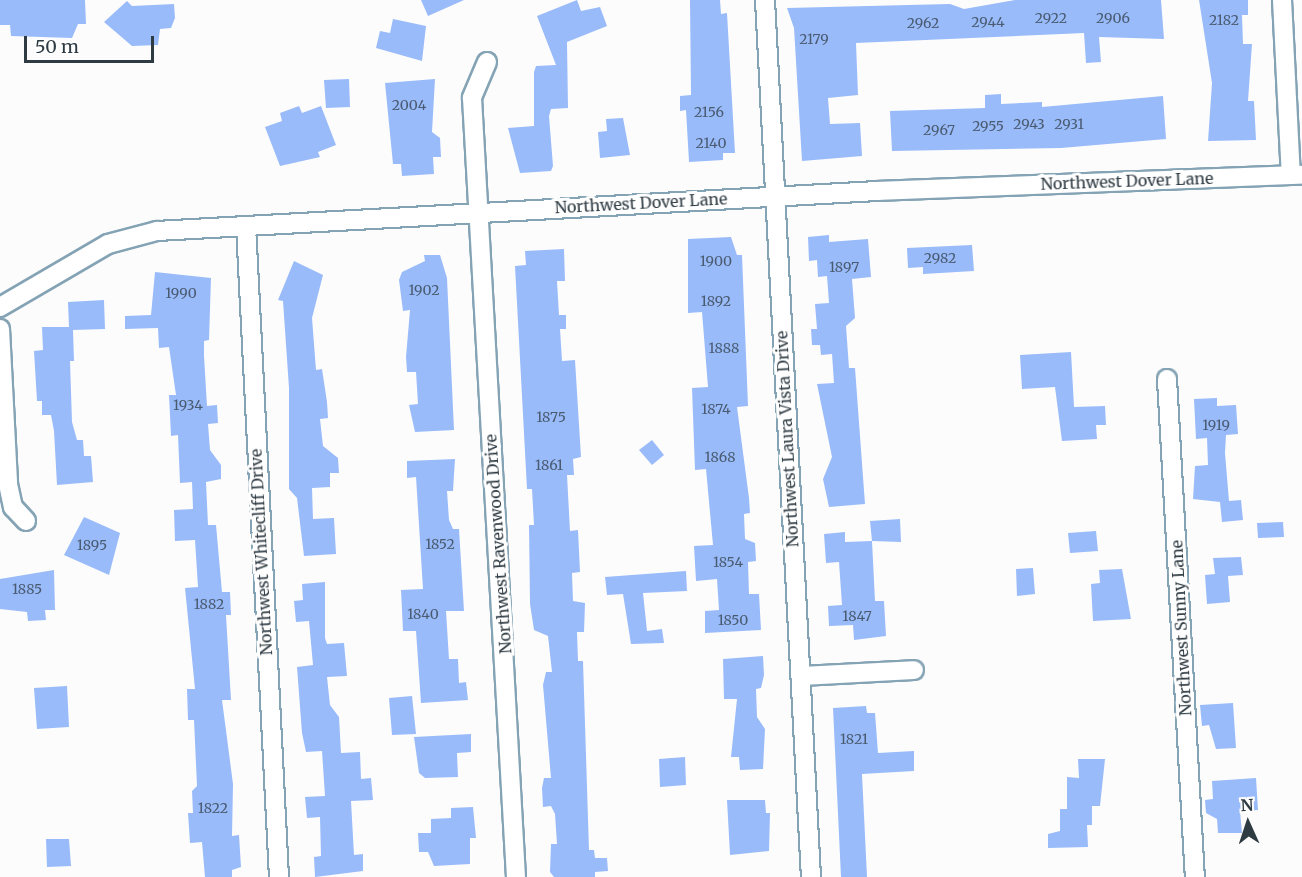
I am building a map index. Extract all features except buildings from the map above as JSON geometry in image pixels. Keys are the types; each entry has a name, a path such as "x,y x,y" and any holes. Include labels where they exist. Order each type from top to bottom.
{"street":[{"name":"Northwest Laura Vista Drive","path":"765,0 811,877"},
{"path":"1282,0 1296,175"},
{"name":"Northwest Ravenwood Drive","path":"488,62 472,98 516,877"},
{"name":"Northwest Dover Lane","path":"0,307 108,244 138,234 477,211 1296,175"},
{"name":"Northwest Whitecliff Drive","path":"246,226 279,877"},
{"path":"0,329 8,484 13,507 26,521"},
{"name":"Northwest Sunny Lane","path":"1167,379 1196,877"},
{"path":"801,676 914,670"}]}
